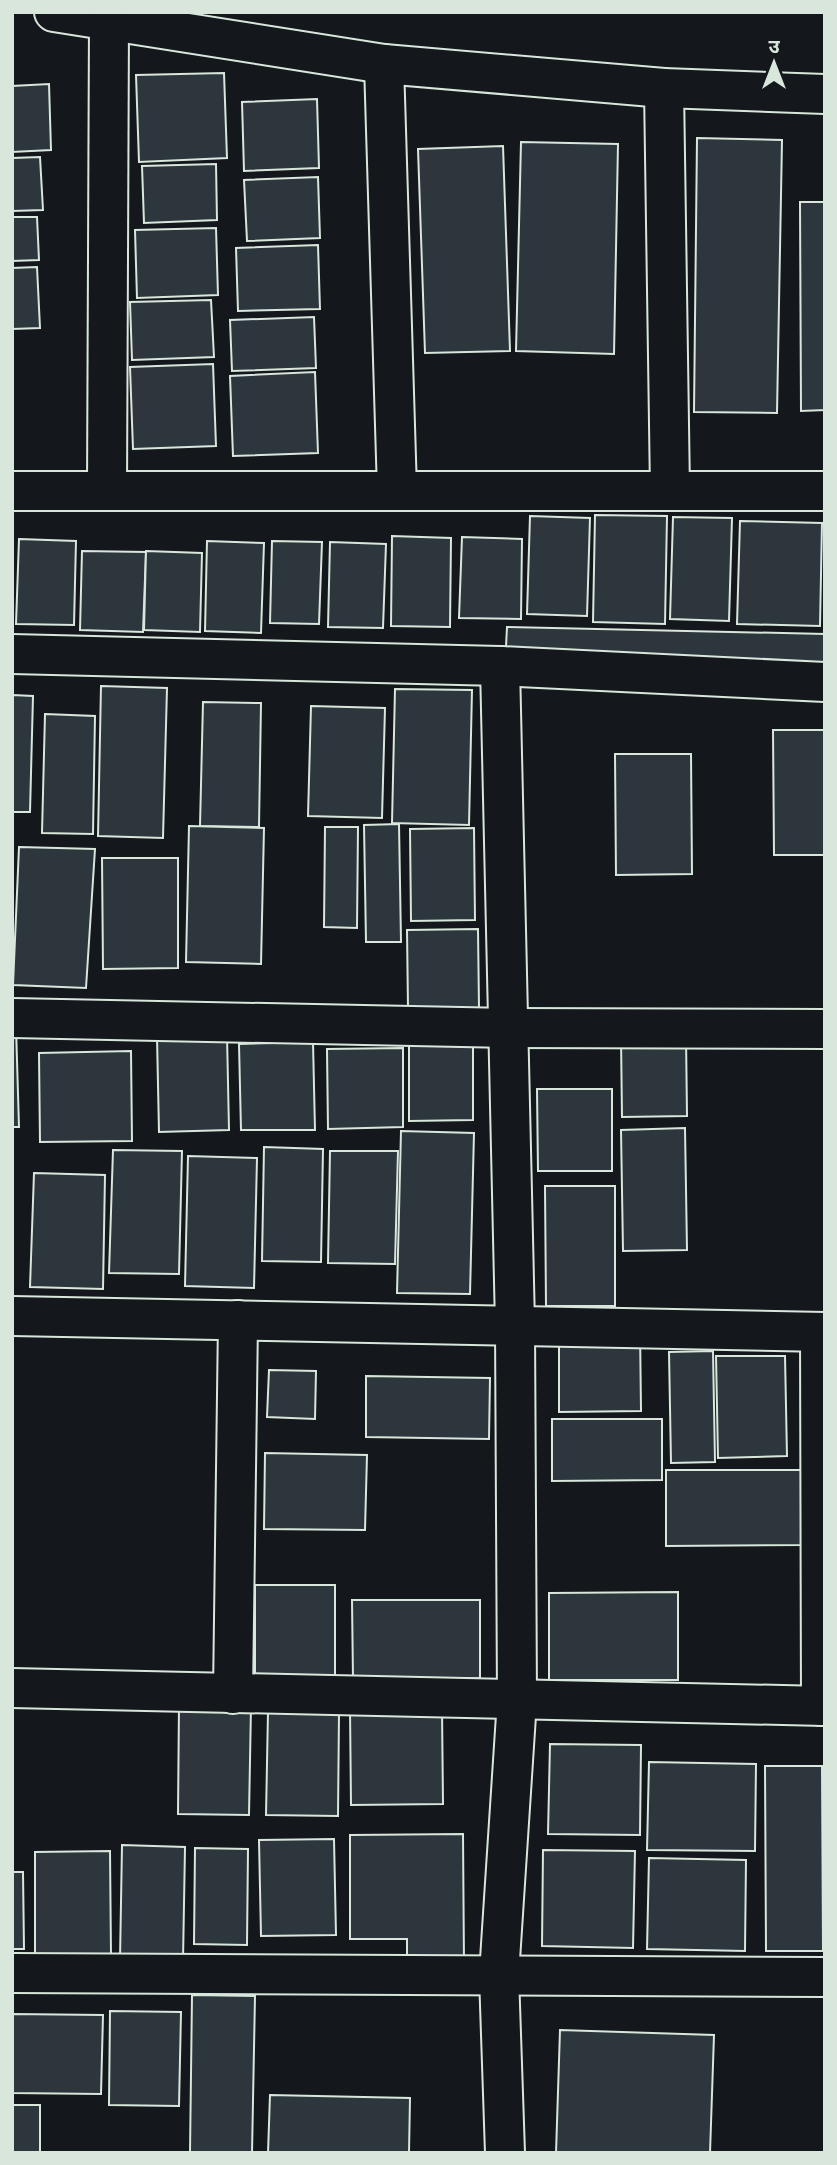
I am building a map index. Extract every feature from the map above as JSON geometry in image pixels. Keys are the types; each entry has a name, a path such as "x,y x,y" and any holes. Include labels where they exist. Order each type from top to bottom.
{"street":[{"path":"54,12 384,64 664,88 825,94"},
{"path":"107,491 110,21"},
{"path":"384,64 397,491"},
{"path":"664,88 670,491"},
{"path":"12,491 825,491"},
{"path":"12,654 500,666 825,682"},
{"path":"500,666 516,1325 517,1700 499,1975 505,2153"},
{"path":"12,1018 510,1028 825,1029"},
{"path":"12,1316 822,1332 823,1706 12,1688"},
{"path":"233,1693 237,1320"},
{"path":"12,1973 825,1977"}],"building":[{"path":"224,73 227,158 139,162 136,75"},
{"path":"49,84 51,150 12,152 12,86"},
{"path":"317,99 319,168 244,171 242,102"},
{"path":"697,138 782,140 777,413 694,412"},
{"path":"521,142 618,144 614,354 516,351"},
{"path":"503,146 510,351 425,353 418,149"},
{"path":"40,157 43,210 12,211 12,158"},
{"path":"216,164 217,220 144,223 142,166"},
{"path":"318,177 320,238 247,241 244,180"},
{"path":"800,202 825,202 825,410 801,411"},
{"path":"12,217 37,217 39,260 12,261"},
{"path":"216,228 218,295 137,298 135,230"},
{"path":"318,245 320,309 238,311 236,248"},
{"path":"37,267 40,328 12,329 12,268"},
{"path":"211,300 214,357 132,360 130,302"},
{"path":"314,317 316,368 232,371 230,320"},
{"path":"213,364 216,446 133,449 130,367"},
{"path":"315,372 318,453 233,456 230,376"},
{"path":"595,515 667,516 665,624 593,622"},
{"path":"530,516 590,518 587,616 527,614"},
{"path":"673,517 732,518 729,621 670,619"},
{"path":"740,521 822,523 820,626 737,624"},
{"path":"392,536 451,538 450,627 391,626"},
{"path":"462,537 522,539 521,619 459,618"},
{"path":"19,539 76,541 74,625 16,624"},
{"path":"207,541 264,543 261,633 205,631"},
{"path":"272,541 322,542 319,624 270,623"},
{"path":"330,542 386,544 383,628 328,627"},
{"path":"82,551 146,552 143,632 80,630"},
{"path":"146,551 202,553 200,632 144,630"},
{"path":"507,627 825,634 825,673 505,666"},
{"path":"101,686 167,688 163,838 98,836"},
{"path":"395,689 472,690 469,825 392,823"},
{"path":"12,695 33,696 30,812 12,812"},
{"path":"203,702 261,703 259,827 200,826"},
{"path":"311,706 385,708 382,818 308,816"},
{"path":"45,714 95,716 93,834 42,833"},
{"path":"773,730 825,730 825,855 774,855"},
{"path":"615,754 691,754 692,874 616,875"},
{"path":"399,824 401,942 366,942 364,825"},
{"path":"189,826 264,828 261,964 186,962"},
{"path":"325,827 358,827 357,928 324,927"},
{"path":"474,828 475,920 411,921 410,829"},
{"path":"19,847 95,849 86,988 13,985"},
{"path":"102,858 178,858 178,968 103,969"},
{"path":"478,929 479,1008 408,1008 407,930"},
{"path":"12,1027 16,1027 19,1127 12,1127"},
{"path":"227,1035 229,1130 159,1132 157,1037"},
{"path":"686,1036 687,1116 622,1117 621,1038"},
{"path":"409,1041 473,1041 473,1120 409,1121"},
{"path":"313,1042 315,1130 241,1130 239,1044"},
{"path":"403,1048 403,1127 328,1129 327,1049"},
{"path":"131,1051 132,1141 40,1142 39,1053"},
{"path":"537,1089 612,1089 612,1171 538,1171"},
{"path":"685,1128 687,1250 623,1251 621,1130"},
{"path":"401,1131 474,1133 470,1294 397,1293"},
{"path":"264,1147 323,1149 321,1262 262,1261"},
{"path":"113,1150 182,1151 179,1274 109,1273"},
{"path":"330,1151 398,1151 395,1264 328,1263"},
{"path":"188,1156 257,1158 254,1288 185,1286"},
{"path":"34,1173 105,1175 103,1289 30,1287"},
{"path":"545,1186 615,1186 615,1306 546,1306"},
{"path":"640,1329 641,1411 559,1412 559,1330"},
{"path":"713,1351 715,1462 671,1463 669,1352"},
{"path":"716,1356 785,1356 787,1456 718,1458"},
{"path":"269,1370 316,1371 315,1419 267,1417"},
{"path":"366,1376 490,1378 489,1439 366,1437"},
{"path":"552,1419 662,1419 662,1480 552,1481"},
{"path":"265,1453 367,1455 365,1530 264,1529"},
{"path":"666,1470 802,1470 803,1545 666,1546"},
{"path":"255,1585 335,1585 335,1682 255,1682"},
{"path":"678,1592 678,1680 549,1680 549,1593"},
{"path":"352,1600 480,1600 480,1678 353,1679"},
{"path":"179,1704 251,1706 249,1815 178,1814"},
{"path":"350,1709 442,1709 443,1804 351,1805"},
{"path":"268,1712 339,1713 338,1816 266,1815"},
{"path":"550,1744 641,1745 640,1835 548,1834"},
{"path":"649,1762 756,1764 755,1851 647,1850"},
{"path":"765,1766 822,1766 823,1951 766,1951"},
{"path":"463,1834 464,1964 407,1965 407,1939 350,1939 350,1835"},
{"path":"334,1839 336,1935 261,1936 259,1840"},
{"path":"122,1845 185,1847 183,1961 120,1960"},
{"path":"195,1848 248,1849 247,1945 194,1944"},
{"path":"543,1850 635,1851 633,1948 542,1946"},
{"path":"110,1851 111,1956 35,1957 35,1852"},
{"path":"649,1858 746,1860 745,1951 647,1949"},
{"path":"12,1872 23,1872 24,1949 12,1949"},
{"path":"192,1995 255,1996 252,2153 190,2153"},
{"path":"110,2011 181,2012 179,2106 109,2105"},
{"path":"12,2014 103,2015 101,2094 12,2093"},
{"path":"560,2030 714,2035 710,2153 556,2153"},
{"path":"270,2095 410,2098 409,2153 268,2153"},
{"path":"12,2105 40,2105 40,2153 12,2153"}]}
